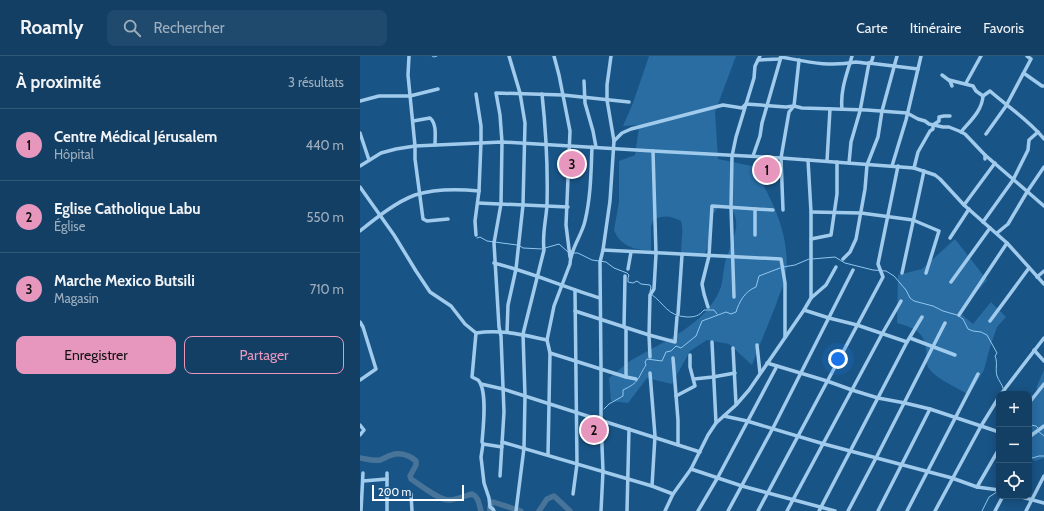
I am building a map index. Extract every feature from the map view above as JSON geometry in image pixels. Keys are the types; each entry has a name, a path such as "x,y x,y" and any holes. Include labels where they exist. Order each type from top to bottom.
{"street":[{"path":"409,56 408,75 416,146 415,160 424,220 448,219"},
{"path":"507,332 508,305 516,269 523,205 525,123 520,93 509,56"},
{"path":"548,455 550,353 547,340 560,286 570,264 566,225 568,207 570,131 554,56"},
{"path":"600,511 602,471 602,369 600,261 610,201 614,141 607,100 607,85 611,56"},
{"path":"842,109 842,90 852,56"},
{"path":"849,163 851,142 860,110 869,63 871,62 873,56"},
{"path":"843,258 850,252 856,239 865,189 867,165 878,137 882,111 897,56"},
{"path":"892,166 921,56"},
{"path":"966,83 981,56"},
{"path":"986,134 1006,106 1031,59 1027,56"},
{"path":"734,297 731,207 732,156 736,137 754,78 755,66 759,58 780,59 781,57 820,65 869,63 918,69"},
{"path":"753,156 781,57"},
{"path":"783,210 781,158 789,112 794,106 799,60"},
{"path":"1022,74 1026,74 1044,86"},
{"path":"942,75 949,80 966,83 972,86 982,96"},
{"path":"949,80 952,86"},
{"path":"570,257 585,222 590,198 594,147 593,131 585,97 584,81"},
{"path":"360,101 379,96 410,96 438,89"},
{"path":"982,96 990,91 1006,106 1025,119 1044,139"},
{"path":"500,476 504,412 501,336 494,263 494,242 501,204 502,142 500,115 496,93 563,95 629,102"},
{"path":"476,94 481,126 479,191 475,221 476,235"},
{"path":"517,509 524,448 525,396 523,334 544,249 543,240 547,206 547,145 542,94"},
{"path":"961,132 979,110 982,96"},
{"path":"614,141 622,133 638,127 723,105 742,108 746,104 907,113 930,124 949,127 965,134 985,157 995,163 1026,192 1044,206"},
{"path":"827,161 830,109"},
{"path":"914,168 918,152 934,125 939,121 939,118 950,116"},
{"path":"413,121 430,118 433,121 435,128 435,144"},
{"path":"983,222 1013,180 1028,150 1029,140 1038,132"},
{"path":"360,133 369,160"},
{"path":"360,166 381,153 396,149 435,144 502,142 753,156 914,168 940,179 964,205 1007,243 1044,284"},
{"path":"650,357 649,335 651,294 654,289 656,254 654,151"},
{"path":"808,160 811,239 811,298"},
{"path":"811,239 831,236 837,194 837,162"},
{"path":"964,205 995,163"},
{"path":"758,511 799,437 827,381 883,277 878,264 898,166"},
{"path":"997,233 1008,224 1026,192 1044,167"},
{"path":"902,273 924,171"},
{"path":"360,187 394,235 430,292 451,306 465,324 476,332 492,330 523,334 547,340"},
{"path":"360,231 380,215 407,198 419,194 454,189 479,191"},
{"path":"478,203 568,207"},
{"path":"708,307 702,284 709,256 712,206 772,210"},
{"path":"755,209 755,235"},
{"path":"950,238 969,209"},
{"path":"810,212 861,213 887,216 913,220 939,231 926,273"},
{"path":"951,282 990,228"},
{"path":"959,315 1007,243"},
{"path":"603,250 656,254 781,259 785,283 785,338"},
{"path":"628,269 631,252"},
{"path":"575,311 625,328 675,342 682,255"},
{"path":"494,263 516,269 560,286 600,298"},
{"path":"665,511 673,494 691,468 716,423 736,405 749,390 811,298 826,285 836,267"},
{"path":"990,321 1029,268"},
{"path":"728,511 773,428 853,270"},
{"path":"1037,276 1044,272"},
{"path":"625,276 626,377"},
{"path":"574,290 576,412 576,464 574,494"},
{"path":"787,511 901,301"},
{"path":"804,310 857,325 907,342"},
{"path":"820,509 907,342 922,317"},
{"path":"360,322 363,327 376,369 360,380"},
{"path":"848,511 945,323"},
{"path":"476,332 472,377 478,380 481,384 484,402 483,444 481,457 484,483 490,507 494,511"},
{"path":"910,338 955,355"},
{"path":"1003,391 1044,338"},
{"path":"712,342 716,423"},
{"path":"757,345 760,373"},
{"path":"733,348 736,405"},
{"path":"1034,350 1044,361"},
{"path":"550,353 636,379"},
{"path":"676,396 696,386 690,367 690,355"},
{"path":"673,358 678,420 678,445"},
{"path":"767,363 878,398 905,402 930,409 996,431"},
{"path":"698,511 718,478 777,366"},
{"path":"650,373 655,436 652,486"},
{"path":"694,379 735,373"},
{"path":"907,511 978,374"},
{"path":"481,384 503,389 655,436 700,452"},
{"path":"1032,399 1044,384"},
{"path":"935,511 981,426 996,402"},
{"path":"878,511 930,409"},
{"path":"724,416 773,428 850,452 952,478 977,487 996,490"},
{"path":"360,425 364,430 360,435"},
{"path":"1032,435 1044,426"},
{"path":"627,511 629,429"},
{"path":"502,442 652,486 673,494"},
{"path":"483,444 502,447"},
{"path":"977,487 996,454"},
{"path":"691,468 742,486 820,509 835,511"},
{"path":"362,511 363,473"},
{"path":"387,473 387,511"},
{"path":"1026,511 1044,476"},
{"path":"363,481 387,479"},
{"path":"412,494 412,511"},
{"path":"996,511 1002,499"},
{"path":"1028,499 1044,503"}],"shaded area":[{"path":"649,56 736,56 715,112 718,159 752,166 767,192 779,220 786,249 787,264 784,284 752,365 729,344 707,340 690,351 672,384 647,378 628,403 611,401 609,378 630,361 682,331 705,312 721,287 725,261 734,237 736,226 735,216 728,206 718,208 710,217 709,244 705,253 699,256 681,253 681,221 671,217 654,219 651,226 651,251 639,250 629,246 620,240 614,230 619,202 619,161 635,155 639,125 623,126 633,103"},
{"path":"955,239 987,280 959,312 973,324 991,302 1006,317 997,327 984,370 969,395 941,379 931,371 927,365 925,343 923,338 912,328 897,323 898,275 922,269"},
{"path":"1044,370 1044,458 1035,461 1032,458 1032,395 1036,397 1037,386"}],"waterway":[{"path":"432,56 437,56"},
{"path":"477,238 480,237 487,241 517,245"},
{"path":"545,248 559,244 568,252"},
{"path":"520,246 523,248 542,249"},
{"path":"573,253 578,253 592,260 606,262 614,268 627,273 629,275 628,282 633,283 637,281 641,284 650,285 650,292"},
{"path":"812,259 835,257 845,263 873,270 886,271 894,276 906,290 910,298 914,301 957,315 963,319 968,329 987,335 997,353 995,356 996,373 1003,388"},
{"path":"783,267 795,265 809,259"},
{"path":"604,409 609,404 623,396 623,390 635,382 639,377 646,365 645,362 647,359 662,361 666,352 671,351 676,346 681,348 696,336 702,321 726,312 731,314 736,312 743,297 756,287 759,276 780,268"},
{"path":"651,294 667,309 680,316 695,316 699,315 704,310 714,310 717,314"},
{"path":"1032,425 1038,428"},
{"path":"1038,431 1044,436"},
{"path":"360,458 381,460 395,454 408,456 416,461 416,465 410,476 411,479 430,492 446,500 456,499 472,494 477,499 481,511"},
{"path":"1032,458 1044,456"},
{"path":"982,511 989,497 996,493"},
{"path":"539,511 547,499 554,496 570,511"},
{"path":"490,511 490,506 493,502 521,511"}],"place":[{"name":"Marche Mexico Butsili","path":"572,164"},
{"name":"Centre Médical Jérusalem","path":"767,170"},
{"name":"Eglise Catholique Labu","path":"594,430"}]}
